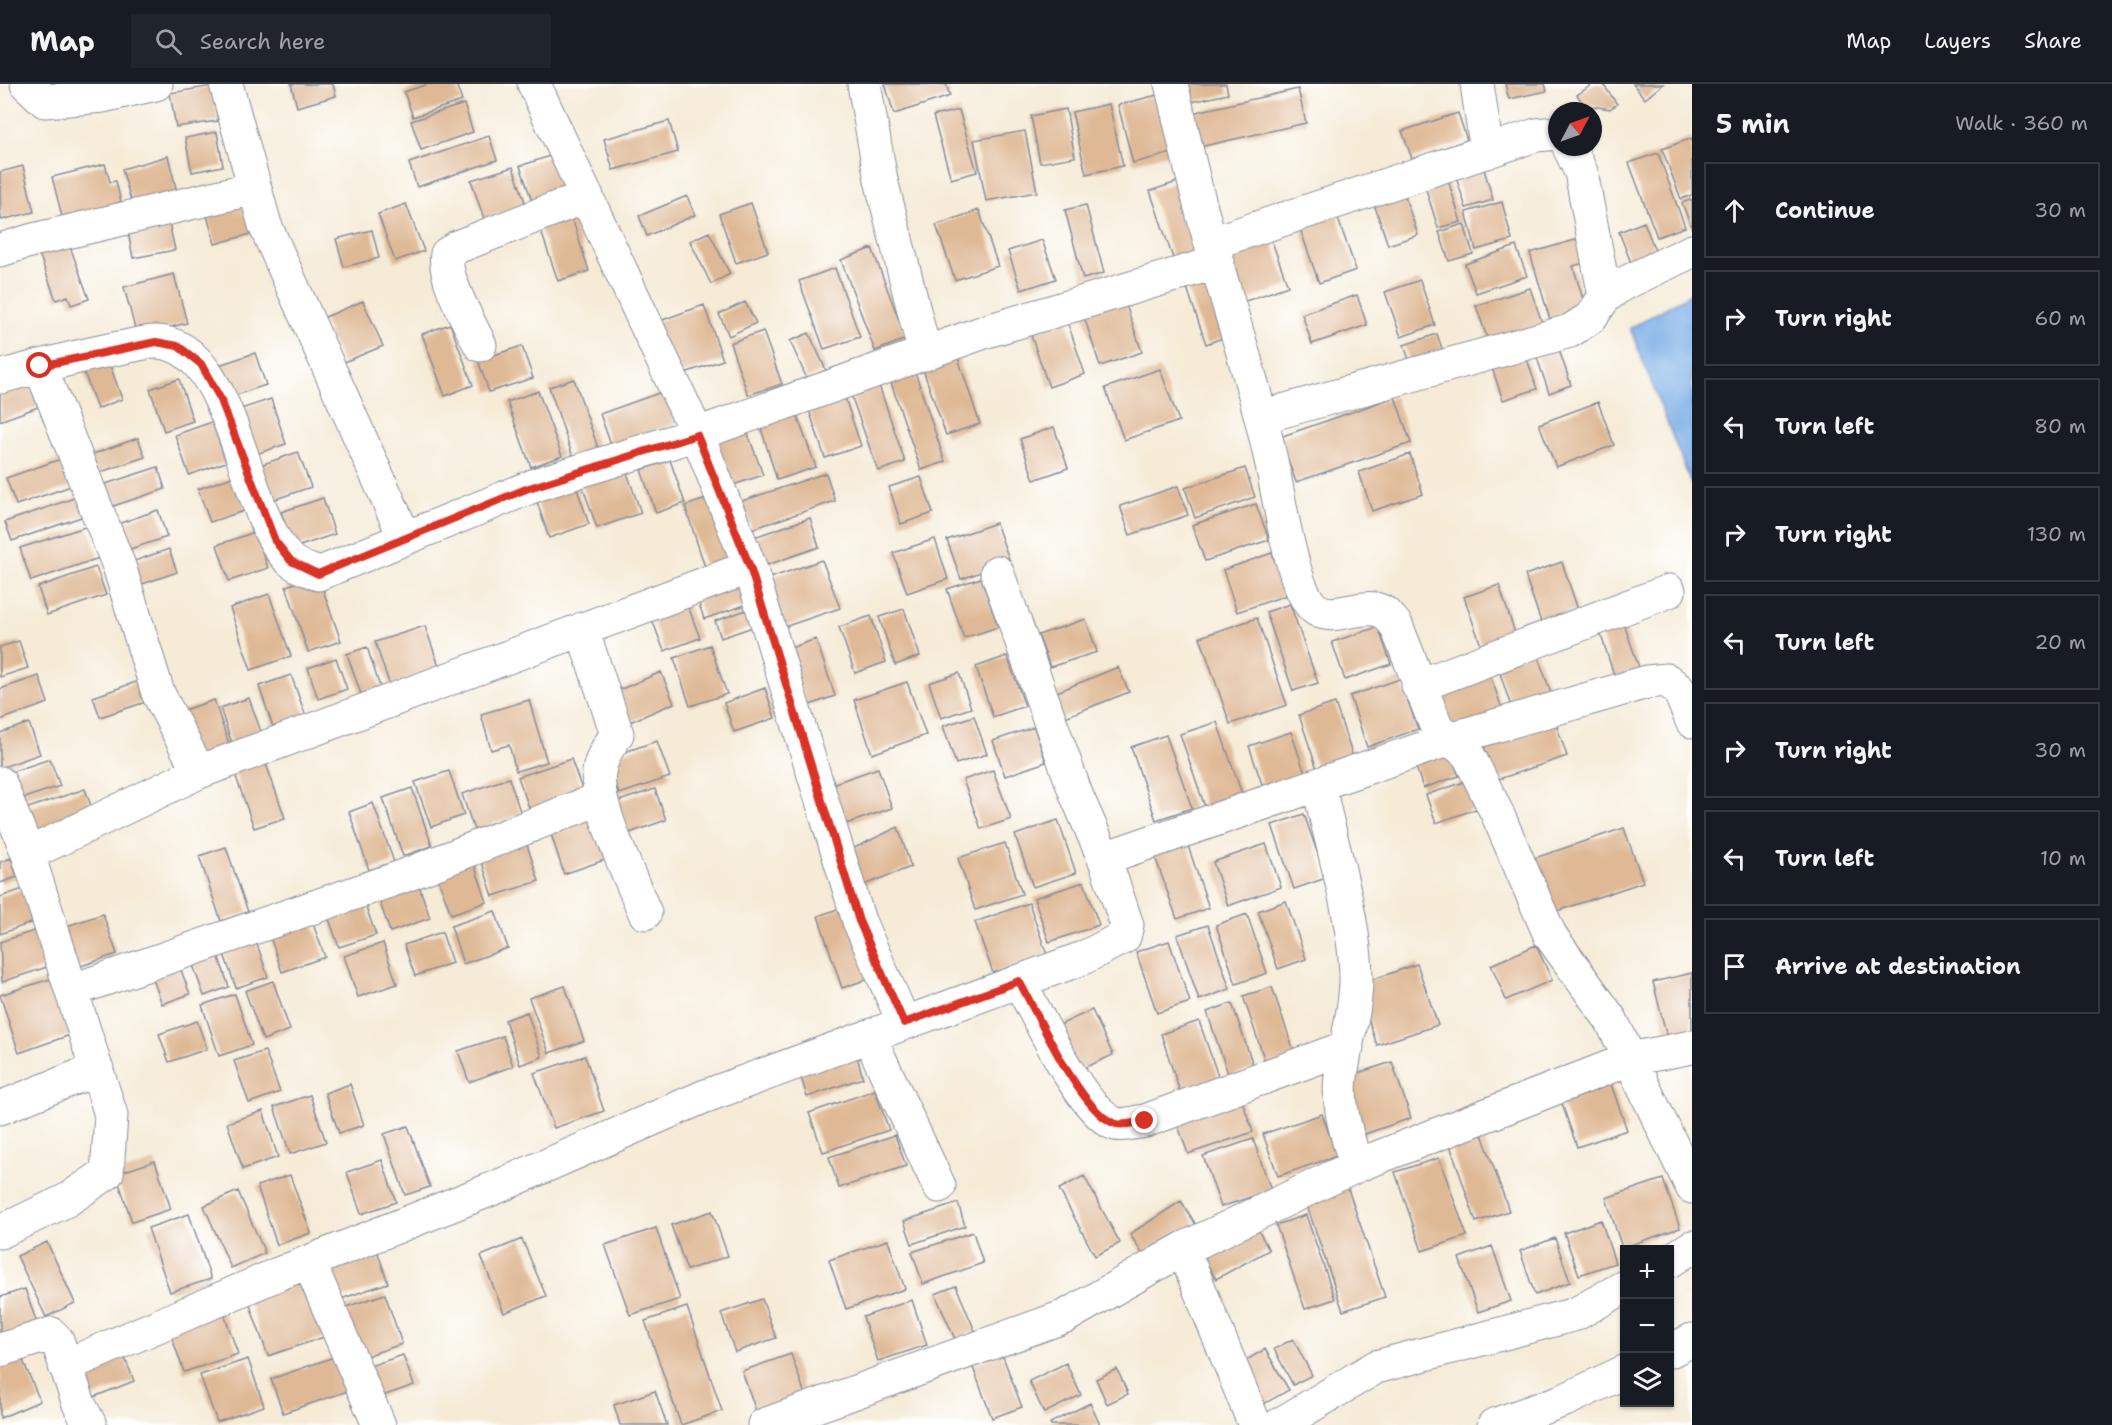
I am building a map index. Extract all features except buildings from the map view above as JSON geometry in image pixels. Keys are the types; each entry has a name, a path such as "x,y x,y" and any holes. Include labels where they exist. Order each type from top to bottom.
{"street":[{"path":"27,84 45,101 104,96 156,84"},
{"path":"226,84 265,225 405,538"},
{"path":"534,84 697,435 750,567 859,921 904,1023"},
{"path":"864,84 881,180 925,354"},
{"path":"1171,84 1261,417 1285,532 1302,591 1313,608 1329,614 1368,609 1384,612 1396,625 1418,686 1437,728 1468,754 1497,813 1550,935 1611,1020 1692,1187"},
{"path":"1477,84 1487,152"},
{"path":"0,377 40,366 156,342 178,346 201,364 221,400 275,541 291,561 318,574 538,484 697,435 1215,253 1487,152 1536,135 1548,134"},
{"path":"1573,156 1581,172 1605,297"},
{"path":"0,250 33,240 255,188"},
{"path":"480,345 449,277 445,263 447,254 457,247 587,196"},
{"path":"1261,417 1570,331 1590,318 1605,297 1621,285 1692,251"},
{"path":"40,366 119,566 158,693 199,772"},
{"path":"28,854 199,772 750,567"},
{"path":"64,1366 309,1262 497,1188 703,1097 1083,958 1124,937 1127,925 1106,863 1076,794 998,572"},
{"path":"1418,686 1670,591"},
{"path":"582,629 616,734 604,753 598,773 601,798 645,913"},
{"path":"1106,863 1116,854 1450,739 1647,682 1668,680 1679,690 1692,721"},
{"path":"0,783 28,854 111,1115 107,1173 68,1200 0,1232"},
{"path":"1318,786 1349,922 1356,976 1355,1006 1341,1079 1341,1113 1356,1166"},
{"path":"73,990 401,877 601,798"},
{"path":"1019,981 1079,1088 1096,1113 1116,1125 1145,1121 1347,1047"},
{"path":"869,1036 939,1186"},
{"path":"764,1425 1066,1316 1183,1249 1356,1166 1630,1059 1692,1047"},
{"path":"0,1108 97,1069"},
{"path":"1674,1258 1692,1247"},
{"path":"1183,1249 1255,1425"},
{"path":"309,1262 379,1425"},
{"path":"1279,1425 1376,1367 1576,1314 1620,1289"},
{"path":"0,1350 51,1334 57,1340 64,1366 90,1425"},
{"path":"1674,1349 1692,1340"},
{"path":"1494,1425 1565,1400 1620,1374"}],"water":[{"path":"1692,293 1692,486 1630,328"}],"route":[{"path":"40,366 73,357 156,342 178,346 201,364 221,400 275,541 291,561 318,574 538,484 697,435 750,567 859,921 904,1023 1019,981 1079,1088 1096,1113 1116,1125 1145,1121"}]}
